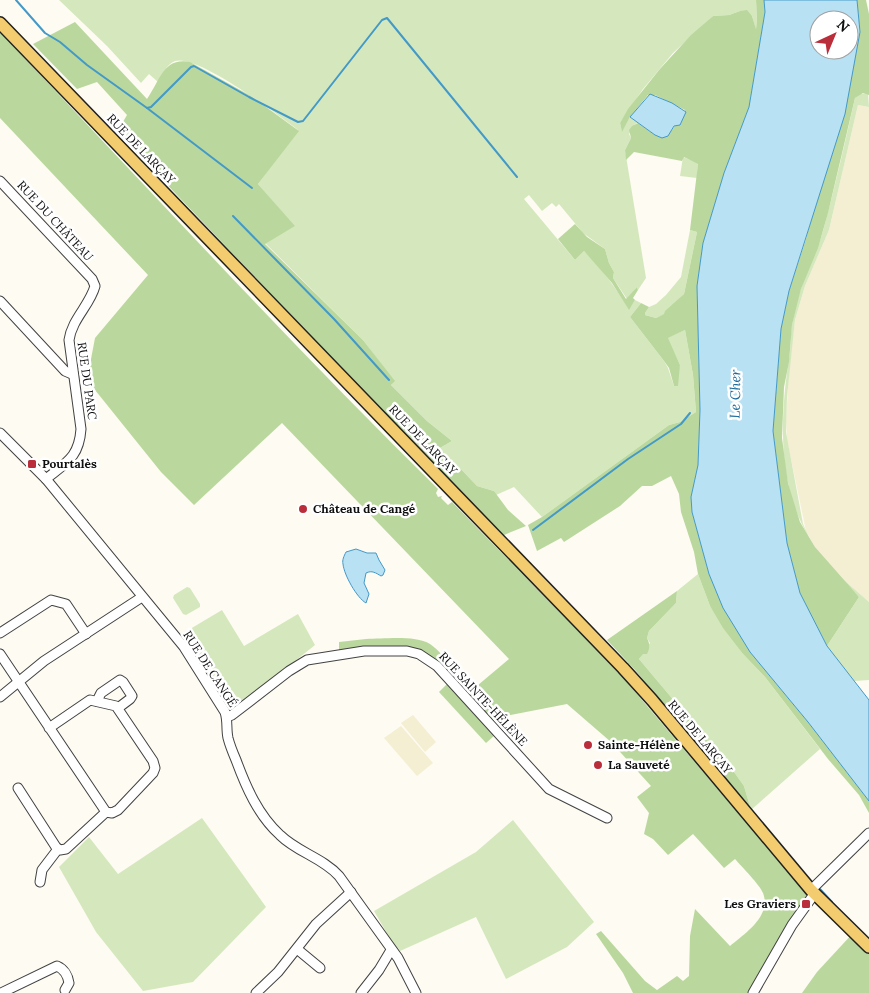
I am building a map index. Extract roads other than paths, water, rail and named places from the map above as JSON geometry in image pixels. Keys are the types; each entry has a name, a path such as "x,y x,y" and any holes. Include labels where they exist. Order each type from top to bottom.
{"main road":[{"name":"RUE DE LARÇAY","path":"0,23 623,668 813,892 869,947"}],"street":[{"name":"RUE DU CHÂTEAU","path":"0,181 92,279"},
{"name":"RUE DU PARC","path":"46,479 76,453 80,442 81,429 72,374 69,340 70,332 77,317 94,290 95,286 92,279"},
{"path":"0,301 65,371 72,374"},
{"name":"RUE DE CANGÉ","path":"0,434 4,444 46,479 184,647 227,717 228,740 244,783 261,812 281,837 331,868 352,892 403,968 416,993"},
{"path":"0,698 44,662 142,597"},
{"path":"0,633 51,600 66,604 86,634"},
{"name":"RUE SAINTE-HÉLÈNE","path":"227,717 307,660 364,651 413,652 424,656 437,666 549,789 607,818"},
{"path":"0,654 19,682 49,728 104,811 112,813 118,810 150,776 155,768 153,761 118,708 113,704 97,701 87,702 49,728"},
{"path":"97,701 101,692 120,680 132,696 130,700 118,708"},
{"path":"18,788 58,849"},
{"path":"58,849 66,849 104,811"},
{"path":"753,993 813,892 869,833"},
{"path":"40,882 42,870 58,849"},
{"path":"256,993 278,972 316,924 352,892"},
{"path":"298,948 320,968"},
{"path":"361,993 379,970 391,950"},
{"path":"1,993 57,966 69,979 65,990"}],"water":[{"name":"Le Cher","path":"764,0 857,0 858,10 809,10 809,60 855,60 845,114 789,291 781,329 773,431 787,543 800,593 827,646 869,700 869,801 808,722 750,652 723,608 709,574 692,512 691,497 698,465 700,410 697,286 703,243 724,173 749,107 765,12"},
{"path":"650,94 672,103 686,112 680,125 674,126 668,136 662,138 655,135 630,117"},
{"path":"356,549 367,553 376,553 385,570 381,576 372,572 366,573 364,583 369,594 366,603 352,586 343,564 346,552"}],"waterway":[{"path":"16,0 45,33 60,42 87,65 147,108 151,107 194,66 298,122 303,121 382,20 387,18 517,177"},
{"path":"147,108 252,188"},
{"path":"233,216 334,319 389,380"},
{"path":"533,530 628,459 681,424 690,413"},
{"path":"820,889 832,902"}],"place":[{"name":"Pourtalès","path":"32,464"},
{"name":"Château de Cangé","path":"303,509"},
{"name":"Sainte-Hélène","path":"588,745"},
{"name":"La Sauveté","path":"598,765"},
{"name":"Les Graviers","path":"806,904"}]}
